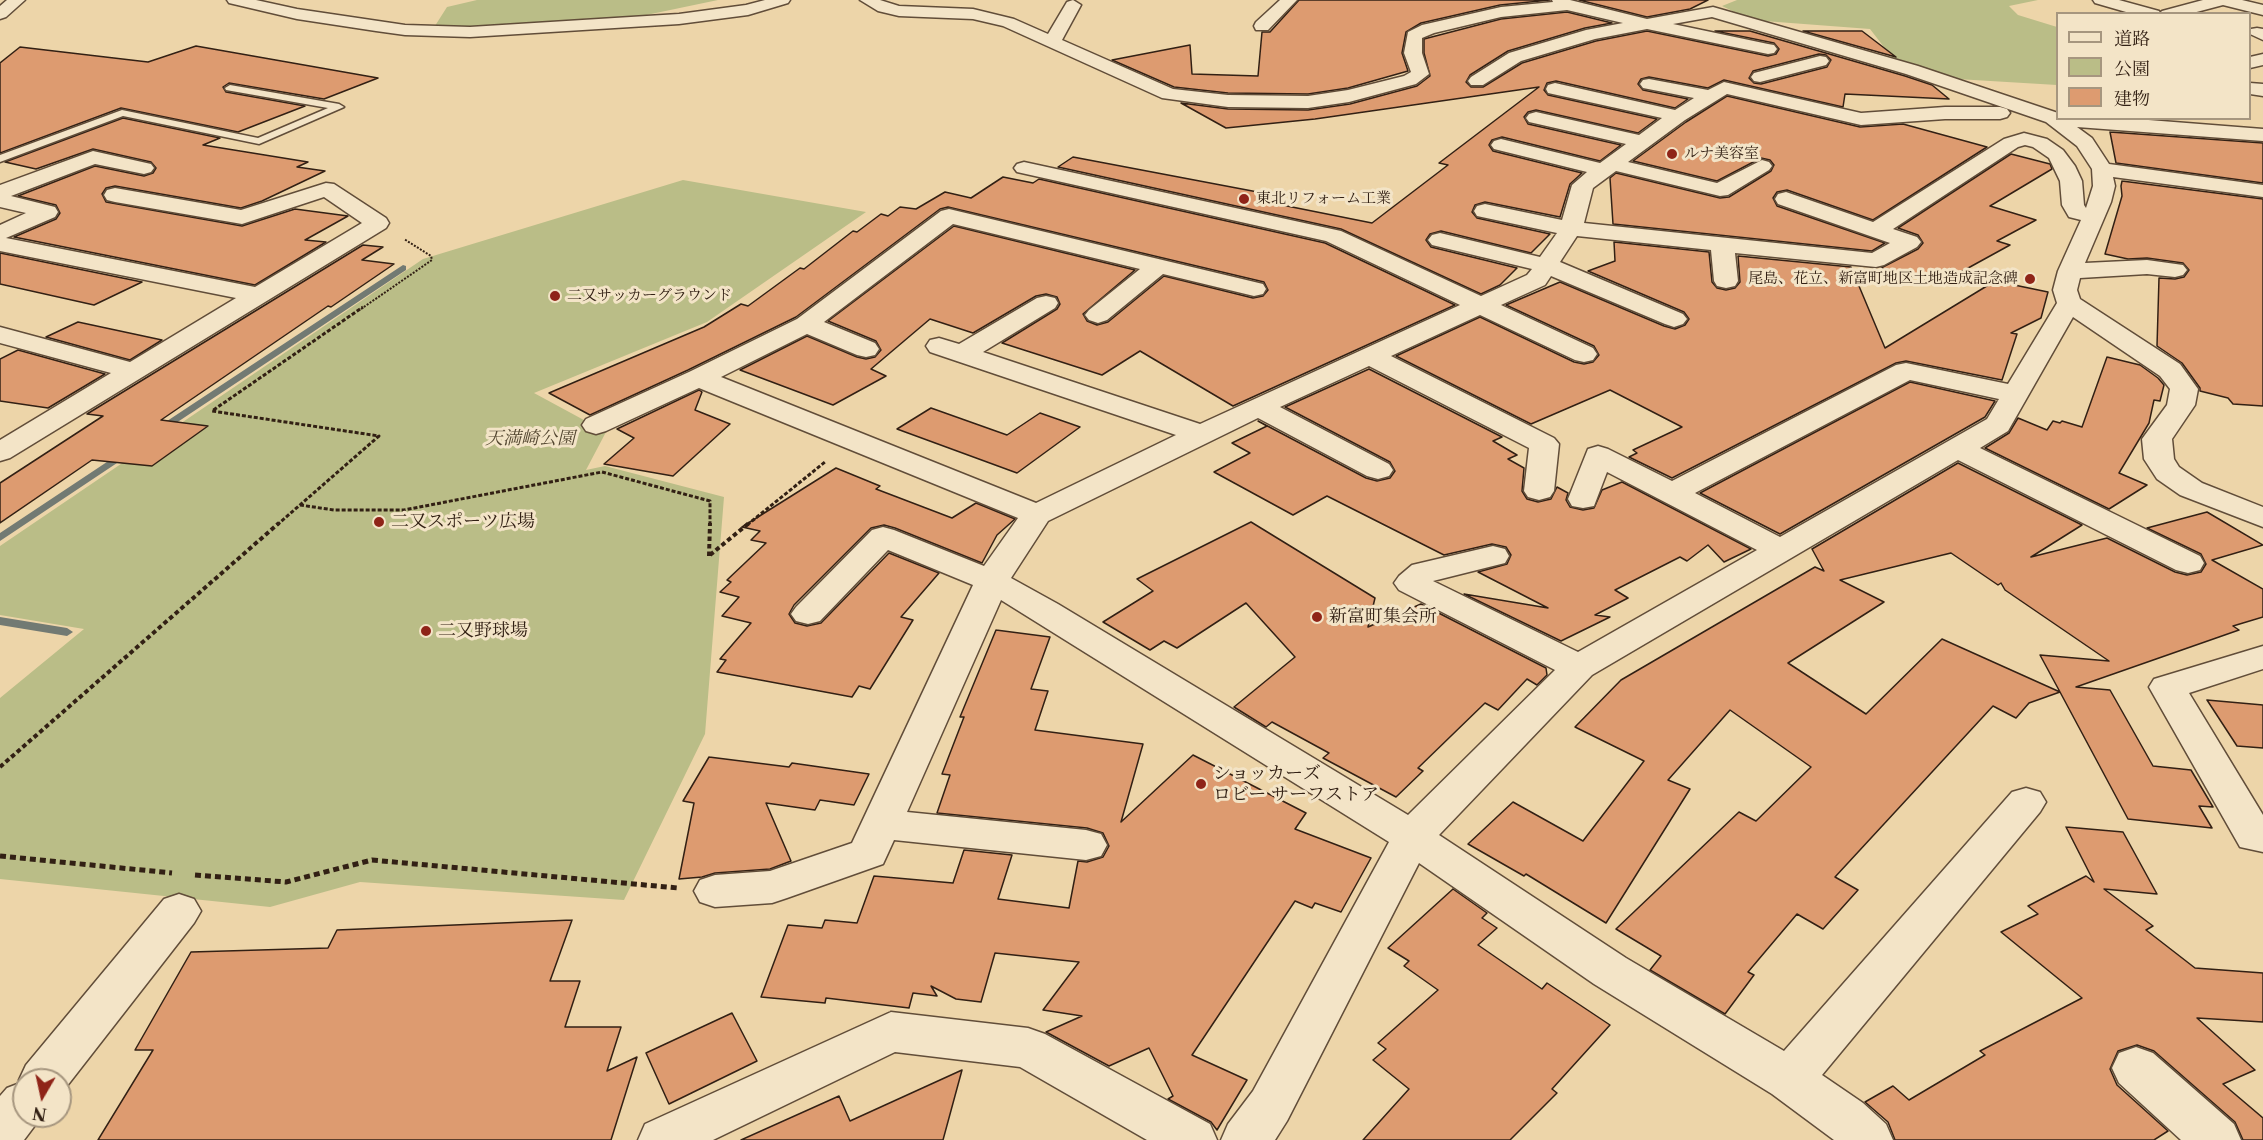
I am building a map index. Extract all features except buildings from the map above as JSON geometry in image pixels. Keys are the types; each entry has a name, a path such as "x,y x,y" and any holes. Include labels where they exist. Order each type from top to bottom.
{"street":[{"path":"0,14 17,0"},
{"path":"235,0 297,14 405,30 470,32 679,19 748,10 782,0"},
{"path":"868,0 884,8 899,11 954,12 991,17 1008,22 1169,94 1228,101 1308,102 1349,96 1410,80 1420,74 1413,53 1414,36 1428,29 1501,12 1563,2 1642,17 1711,37 1820,61 2000,113 2025,118 2055,119"},
{"path":"1262,26 1289,0"},
{"path":"2101,0 2146,12"},
{"path":"2176,12 2222,0 2263,10"},
{"path":"1052,42 1073,5"},
{"path":"1477,81 1515,57 1566,43 1642,17 1680,18 1716,6 2055,119"},
{"path":"1679,51 1711,37"},
{"path":"1542,62 1566,43"},
{"path":"1760,77 1820,61"},
{"path":"1649,84 1710,96"},
{"path":"715,891 772,887 868,853 992,581 1037,514 1258,407 1536,280 1571,229 1583,185 1678,116 1710,96 1724,88 1861,119 1945,113 2000,113"},
{"path":"1555,89 1678,116"},
{"path":"1536,118 1642,142"},
{"path":"2056,120 2085,142 2102,169 2104,186 2100,202 2070,271 2065,290 2069,303 2170,370 2184,389 2181,405 2157,439 2159,459 2168,473 2191,489 2222,504 2263,518"},
{"path":"2068,120 2263,135"},
{"path":"1876,230 2011,143 2024,139 2040,143 2056,154 2066,166 2072,181 2073,205 2077,212 2093,217"},
{"path":"1501,145 1720,190 1762,166"},
{"path":"0,194 93,157 144,168"},
{"path":"1024,168 1333,236 1584,354"},
{"path":"2102,169 2263,191"},
{"path":"0,452 378,223 326,189 242,217 115,195"},
{"path":"1485,211 1571,229 1876,260 1910,242 1786,199"},
{"path":"0,200 47,212 0,233"},
{"path":"596,425 699,378 806,324 950,216 1254,289"},
{"path":"1440,240 1546,265 1674,319"},
{"path":"0,244 257,295"},
{"path":"1722,244 1726,281"},
{"path":"1098,315 1158,266"},
{"path":"2070,271 2147,267 2175,270"},
{"path":"1046,303 950,350 1203,435"},
{"path":"1246,1140 1270,1106 1412,837 1579,667 1998,424 2069,303"},
{"path":"806,324 866,349"},
{"path":"0,335 132,371"},
{"path":"1370,356 1544,444 1539,491"},
{"path":"1672,493 1906,371 2016,394"},
{"path":"699,378 1037,514"},
{"path":"1258,407 1378,470"},
{"path":"1958,448 2188,563"},
{"path":"1583,499 1598,455 1781,550"},
{"path":"808,614 883,537 992,581 1046,611 1412,837 1610,971 1789,1078 1845,1118 1868,1140"},
{"path":"1493,556 1424,572 1411,583 1579,667"},
{"path":"2260,840 2167,687 2263,657"},
{"path":"1789,1078 2026,802"},
{"path":"881,824 1086,845"},
{"path":"51,1068 179,886"},
{"path":"663,1140 891,1032 1029,1048 1192,1140"},
{"path":"2136,1068 2216,1140"},
{"path":"0,1133 12,1118"}],"lane":[{"path":"0,159 122,113 259,141 339,107 230,88"}],"path":[{"path":"0,767 379,436 212,411 432,260 431,256 378,223"},
{"path":"300,505 334,510 404,510 602,472 710,501 709,556 851,441"},
{"path":"0,856 179,886 286,882 372,860 715,891"}],"green space":[{"path":"477,0 718,0 632,18 548,26 433,29 447,7"},
{"path":"1737,0 2038,0 2009,6 2018,15 2056,27 2056,85 1957,79 1894,60 1870,29 1751,20 1722,6"},
{"name":"二又スポーツ広場","path":"683,180 866,212 707,322 534,393 606,432 586,470 605,466 724,497 705,734 624,900 360,882 270,907 0,879 0,698 84,629 0,615 0,546 423,259"}],"waterway":[{"path":"160,429 403,268"},
{"path":"0,538 125,453"},
{"path":"0,621 67,632"}],"place":[{"name":"ルナ美容室","path":"1672,154"},
{"name":"東北リフォーム工業","path":"1244,199"},
{"name":"尾島、花立、新富町地区土地造成記念碑","path":"2030,279"},
{"name":"二又サッカーグラウンド","path":"555,296"},
{"name":"二又スポーツ広場","path":"379,522"},
{"name":"新富町集会所","path":"1317,617"},
{"name":"二又野球場","path":"426,631"},
{"name":"ショッカーズ ロビー サーフストア","path":"1201,784"}],"park label":[{"name":"天満崎公園","path":"530,439"}]}
